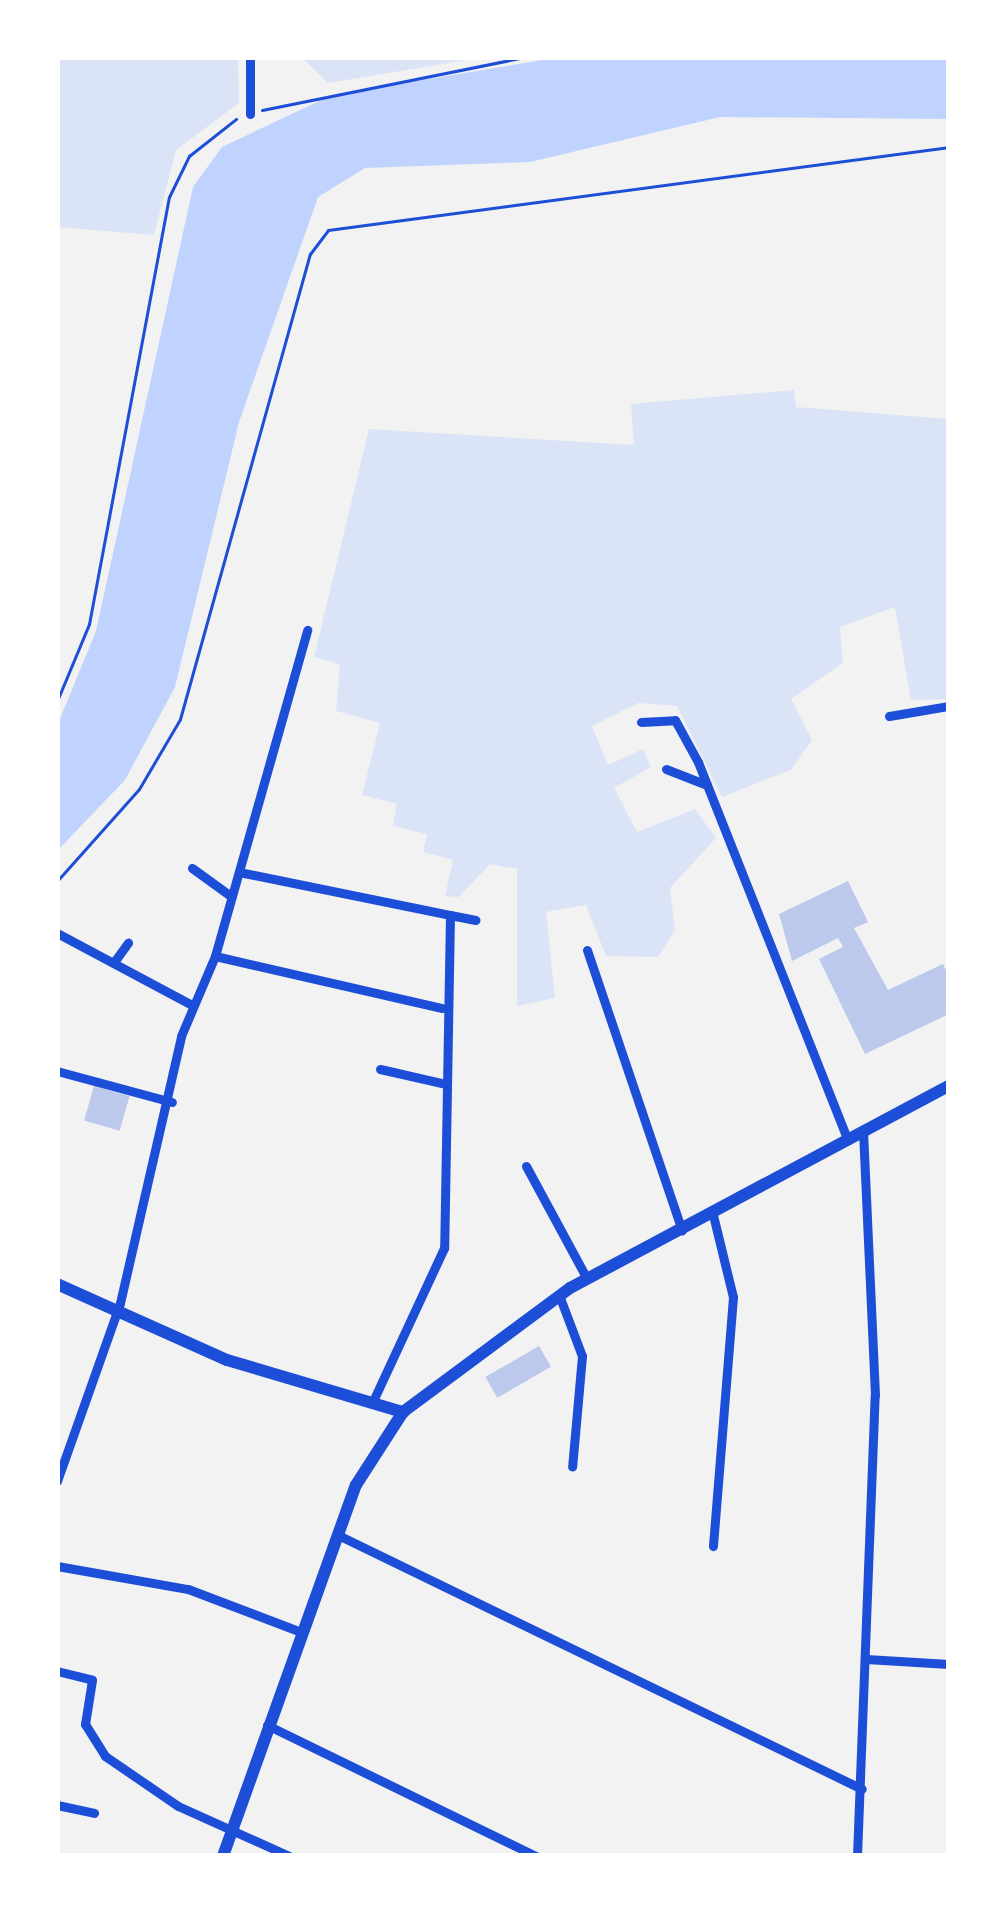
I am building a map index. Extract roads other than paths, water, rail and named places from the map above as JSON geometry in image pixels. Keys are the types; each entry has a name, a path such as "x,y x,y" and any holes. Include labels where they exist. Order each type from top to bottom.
{"main road":[{"path":"223,1856 338,1535 403,1412 559,1295 949,1086"},
{"path":"57,1283 120,1303 194,1346 403,1412"}],"street":[{"path":"250,57 250,114"},
{"path":"57,1480 120,1303 192,1005 215,956 307,630"},
{"path":"889,716 949,706"},
{"path":"641,722 675,720 707,785 848,1140"},
{"path":"666,770 707,785"},
{"path":"192,868 232,897"},
{"path":"239,872 476,920"},
{"path":"372,1403 442,1260 446,1084 442,1008 450,915"},
{"path":"57,933 192,1005"},
{"path":"114,962 128,943"},
{"path":"587,950 682,1230"},
{"path":"215,956 442,1008"},
{"path":"380,1069 446,1084"},
{"path":"57,1071 172,1102"},
{"path":"857,1856 875,1277 862,1132"},
{"path":"526,1166 587,1280"},
{"path":"713,1215 733,1297 713,1546"},
{"path":"559,1295 582,1356 572,1467"},
{"path":"338,1535 862,1790"},
{"path":"57,1566 154,1580 301,1632"},
{"path":"866,1659 949,1664"},
{"path":"57,1671 92,1680 85,1724 104,1756 231,1832 290,1856"},
{"path":"267,1725 536,1856"},
{"path":"57,1805 94,1813"}],"water":[{"path":"561,57 949,57 949,119 720,117 530,162 365,168 318,197 239,422 175,687 125,780 57,851 57,726 96,631 193,187 222,147 332,95"}]}
